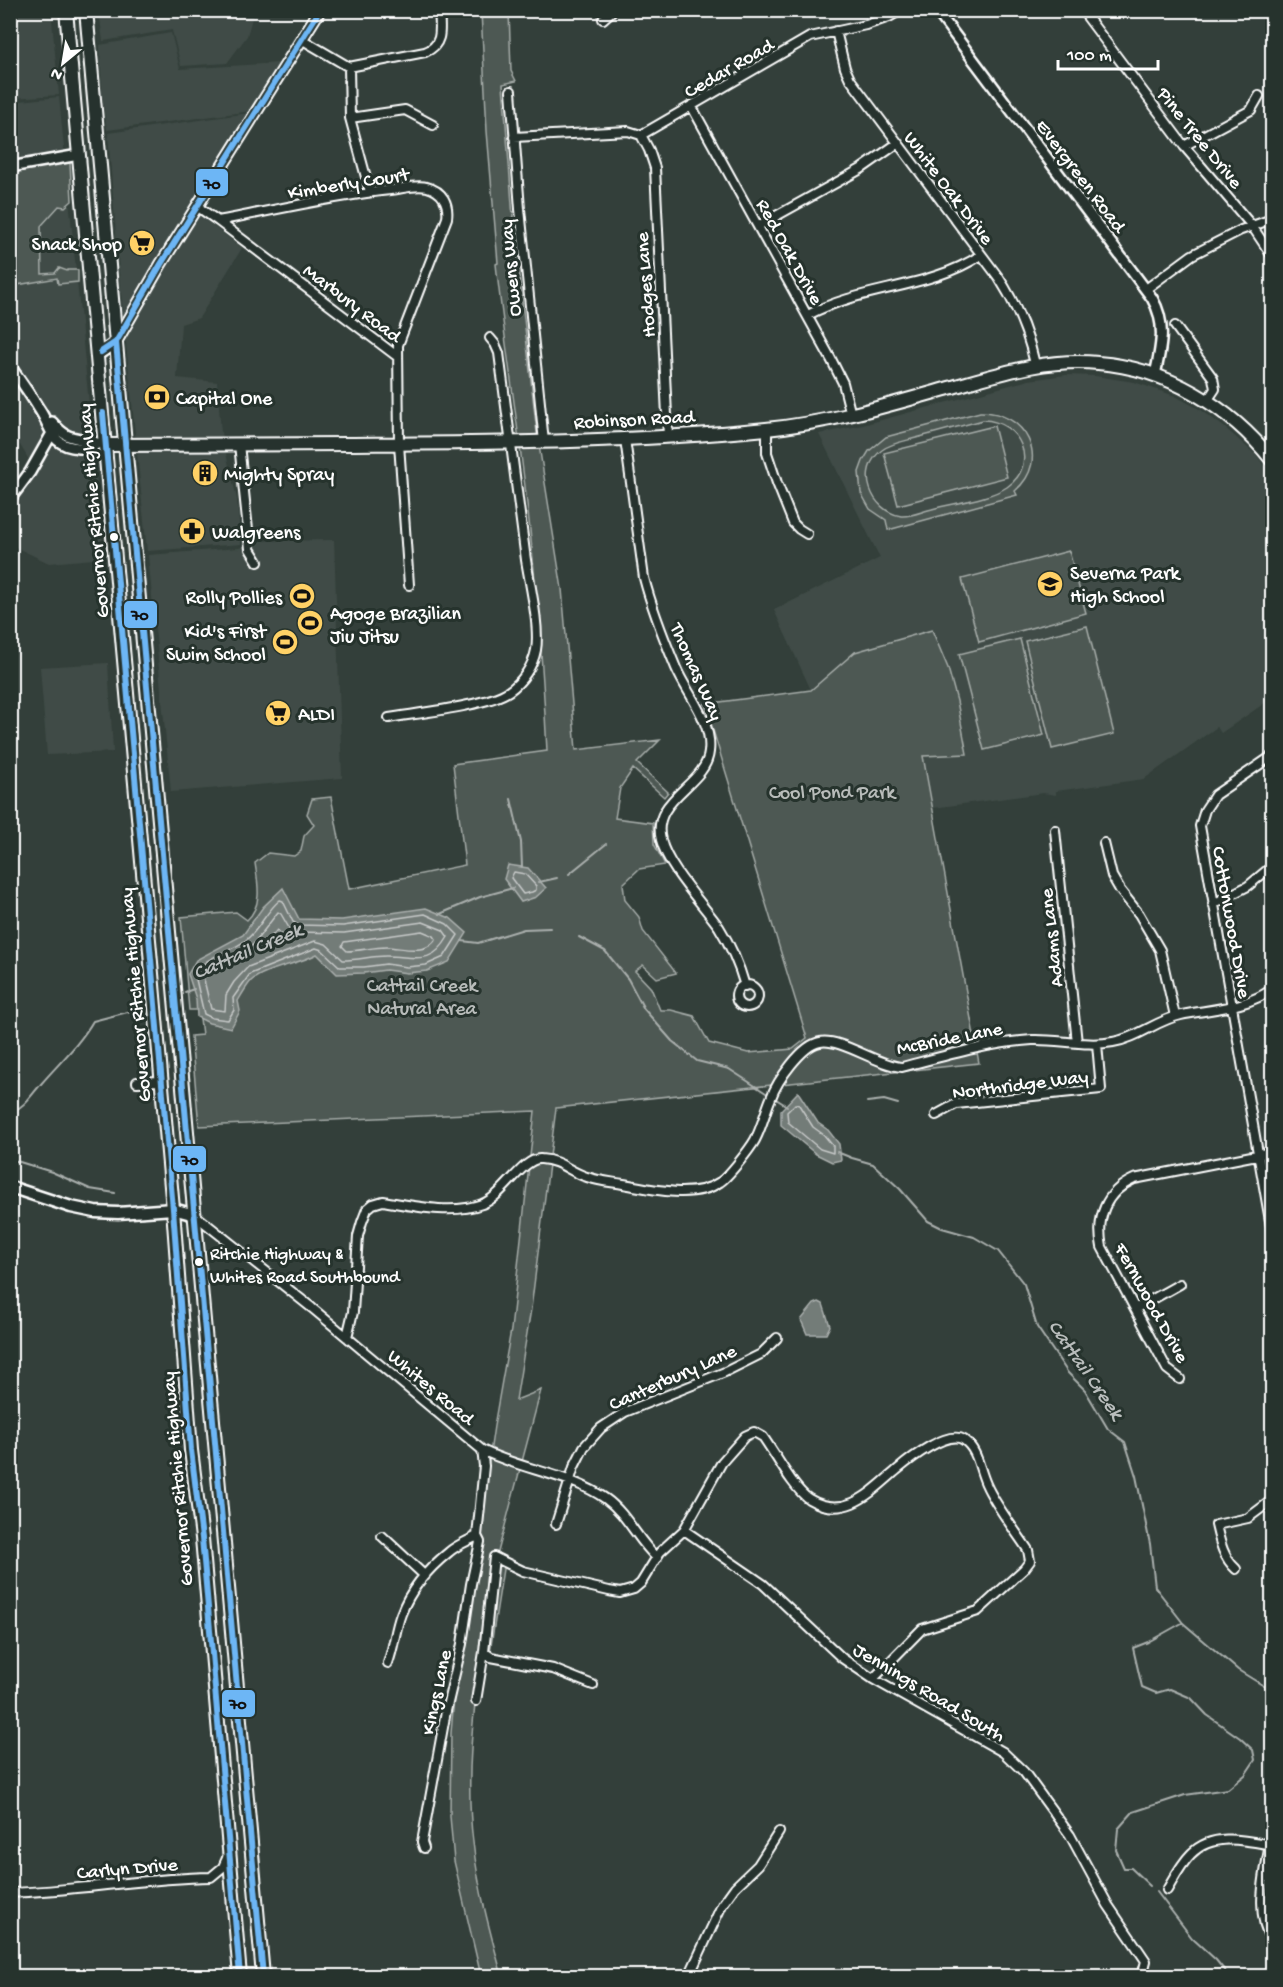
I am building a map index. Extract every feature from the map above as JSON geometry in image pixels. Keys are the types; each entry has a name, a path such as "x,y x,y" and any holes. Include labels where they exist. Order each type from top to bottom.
{"main road":[{"name":"Governor Ritchie Highway","path":"66,10 98,355 101,444 173,1209 191,1450 202,1538 240,1977"},
{"name":"Governor Ritchie Highway","path":"86,10 263,1977"},
{"name":"Robinson Road","path":"101,444 511,443 625,439 766,429 851,415 1035,364 1071,362 1120,365 1155,375 1207,401 1234,420 1257,441 1272,460"},
{"path":"10,1187 71,1207 95,1212 118,1213 173,1209 195,1215"},
{"path":"222,1780 245,1778"}],"street":[{"path":"98,355 116,342 320,10"},
{"path":"303,40 349,67 430,51 440,39 439,10"},
{"path":"603,19 613,10"},
{"name":"Cedar Road","path":"640,135 810,37 877,22 901,10"},
{"name":"Evergreen Road","path":"936,10 1158,308 1162,326 1162,341 1155,375"},
{"name":"Pine Tree Drive","path":"1082,10 1184,146 1252,226 1272,256"},
{"name":"White Oak Drive","path":"836,31 850,79 999,278 1018,309 1035,364"},
{"path":"349,67 350,118 370,192"},
{"name":"Owens Way","path":"511,91 544,442"},
{"path":"1184,146 1251,110 1259,96"},
{"name":"Red Oak Drive","path":"692,107 808,315 843,383 851,415"},
{"path":"350,118 405,110 433,125"},
{"path":"514,137 628,131 640,135"},
{"name":"Hodges Lane","path":"640,135 649,150 655,168 668,436"},
{"path":"758,226 861,169 898,143"},
{"path":"10,167 79,154"},
{"name":"Kimberly Court","path":"218,221 370,192 423,186 439,193 447,206 447,218 398,345 398,357"},
{"path":"198,207 218,221"},
{"path":"1146,289 1192,255 1252,226 1272,219"},
{"name":"Marbury Road","path":"218,221 398,357 399,444 409,585"},
{"path":"808,315 829,304 953,271 981,255"},
{"path":"1175,326 1213,378 1215,389 1207,401"},
{"path":"389,718 481,702 501,696 519,683 533,661 536,636 511,443 498,353 490,338"},
{"path":"10,366 65,445 90,448 101,444"},
{"path":"766,429 767,453 777,483 793,523 807,534"},
{"path":"10,499 30,472 54,431"},
{"name":"Thomas Way","path":"625,439 648,593 676,669 706,728 710,745 705,764 665,809 660,839 666,856 727,941 736,957 745,986"},
{"path":"240,444 250,549 258,562"},
{"name":"Cottonwood Drive","path":"1272,756 1215,795 1205,810 1200,826 1272,1232"},
{"name":"Adams Lane","path":"1055,830 1077,1043"},
{"path":"1104,843 1112,876 1139,914 1160,950 1175,1016"},
{"path":"1214,904 1248,886 1272,866"},
{"name":"McBride Lane","path":"347,1338 353,1312 358,1236 367,1209 378,1202 445,1209 481,1205 505,1189 530,1161 540,1159 557,1161 588,1177 657,1190 685,1192 712,1186 721,1182 756,1139 771,1095 796,1059 812,1045 820,1042 836,1043 886,1064 902,1067 1005,1043 1047,1040 1097,1044 1119,1041 1175,1016 1250,1001 1272,989"},
{"name":"Northridge Way","path":"936,1115 956,1104 1101,1089 1097,1044"},
{"path":"137,1082 161,1081"},
{"name":"Fernwood Drive","path":"1180,1379 1167,1369 1106,1255 1099,1227 1102,1213 1113,1193 1125,1183 1139,1178 1272,1152"},
{"name":"Whites Road","path":"195,1215 482,1450 498,1458 586,1487 607,1500 620,1512 641,1542 657,1558"},
{"path":"1135,1309 1180,1284"},
{"name":"Canterbury Lane","path":"556,1524 577,1460 587,1442 601,1428 625,1412 725,1372 761,1354 777,1338"},
{"path":"476,1701 484,1652 494,1557 523,1571 620,1593 629,1592 641,1583 660,1552 684,1530 722,1462 746,1436 754,1432 763,1437 804,1495 817,1503 835,1505 858,1501 869,1496 898,1469 940,1441 949,1437 958,1437 963,1439 975,1454 986,1486 1028,1550 1030,1561 978,1611 921,1629 873,1679"},
{"name":"Kings Lane","path":"424,1848 422,1842 446,1712 462,1644 479,1539 484,1466 482,1450"},
{"path":"1236,1569 1223,1554 1216,1525 1248,1518 1272,1500"},
{"name":"Jennings Road South","path":"684,1530 763,1584 842,1658 873,1679 1003,1752 1024,1772 1070,1835 1108,1905 1146,1961 1142,1977"},
{"path":"382,1536 425,1576"},
{"path":"388,1663 401,1614 411,1593 448,1552 479,1539"},
{"path":"484,1652 491,1657 554,1669 593,1684"},
{"path":"689,1977 722,1905 735,1887 758,1865 779,1832"},
{"path":"1167,1890 1189,1855 1210,1841 1238,1839 1271,1845 1264,1880 1263,1916 1272,1941"},
{"name":"Carlyn Drive","path":"10,1893 211,1877 223,1867 230,1850"}],"shaded area":[{"path":"11,10 51,11 59,95 11,98"},
{"path":"99,10 254,11 247,36 227,63 181,66 172,30 103,41"},
{"path":"171,33 180,69 279,63 251,111 107,130 102,98 100,45"},
{"path":"59,97 104,558 49,563 11,545 11,511 37,473 11,430 11,391 17,385 11,372 11,283 38,279 11,164 11,102"},
{"path":"250,113 200,216 242,248 199,318 181,324 177,378 217,382 221,433 237,499 241,544 147,551 120,284 108,133"},
{"name":"Severna Park High School","path":"1066,375 1095,376 1134,382 1175,396 1201,410 1224,427 1256,455 1272,476 1272,698 1221,733 1217,727 1144,779 1056,791 1056,795 1043,793 933,808 923,756 967,754 855,652 811,690 774,610 880,558 819,434 863,425 1029,380"},
{"path":"334,540 342,778 171,792 148,555 239,548 258,541"},
{"path":"108,663 113,752 47,755 40,667"}],"green space":[{"path":"481,11 509,11 511,71 516,81 503,84 514,231 537,433 562,589 576,750 660,740 637,763 668,792 664,797 633,769 620,788 615,818 653,823 654,844 665,865 639,869 623,884 625,900 639,917 643,931 676,973 657,978 643,965 635,971 651,988 660,1010 671,1010 694,1016 709,1043 748,1053 793,1049 807,1038 705,704 811,690 855,652 932,630 948,668 967,754 923,756 979,1063 556,1108 531,1309 516,1400 541,1390 498,1552 503,1569 490,1652 482,1650 471,1746 470,1794 475,1859 502,1976 481,1976 454,1861 450,1816 451,1733 454,1698 494,1426 511,1330 535,1111 199,1126 191,1036 202,1035 199,1010 189,1010 181,917 236,912 247,920 255,908 258,894 255,863 268,853 294,856 301,851 304,836 314,825 307,814 312,799 331,797 349,889 465,865 453,764 547,751 530,529 496,264 498,263 487,131"},
{"path":"70,163 72,201 65,207 59,206 41,226 42,274 55,273 59,268 67,271 78,270 78,282 58,284 57,278 11,286 10,262 17,260 11,213 11,170"},
{"path":"980,412 996,414 1010,419 1021,428 1032,452 1031,465 1026,478 1015,491 1017,495 888,530 886,520 870,509 861,493 859,472 869,451 886,437","holes":["983,420 996,422 1016,436 1024,456 1017,478 1007,487 981,498 905,516 890,513 875,498 870,489 869,468 874,458 882,450 898,442"]},
{"path":"994,426 1007,477 898,505 884,453"},
{"path":"1069,551 1086,613 979,642 962,579"},
{"path":"1087,626 1114,734 1052,749 1025,641"},
{"path":"1020,639 1044,735 984,750 959,654"}],"water":[{"path":"508,865 528,868 546,888 536,897 521,902 504,879"},
{"path":"283,888 299,919 342,920 426,908 450,918 467,933 449,962 427,971 407,973 386,970 337,974 317,954 265,973 251,981 238,1001 240,1011 231,1028 209,1023 197,1017 196,999 188,974 196,960 243,935 263,907"},
{"path":"798,1092 818,1123 828,1130 839,1144 841,1160 832,1162 816,1154 781,1125 781,1110"},
{"path":"819,1302 823,1304 830,1326 826,1334 807,1334 801,1320 814,1304"}],"waterway":[{"path":"511,799 521,842 522,867"},
{"name":"Cattail Creek","path":"569,874 606,844"},
{"name":"Cattail Creek","path":"539,882 557,878"},
{"name":"Cattail Creek","path":"440,914 480,897 513,888"},
{"name":"Cattail Creek","path":"462,941 478,943 524,929 550,928"},
{"name":"Cattail Creek","path":"579,937 605,951 628,979 644,1009 672,1041 697,1061 729,1069 766,1093"},
{"name":"Cattail Creek","path":"185,992 194,989"},
{"name":"Cattail Creek","path":"10,1114 27,1100 75,1046 93,1021 143,1008"},
{"name":"Cattail Creek","path":"776,1099 787,1106"},
{"path":"867,1102 884,1100 898,1104"},
{"name":"Cattail Creek","path":"837,1152 873,1164 900,1189 928,1221 942,1228 974,1237 998,1251 1024,1284 1037,1327 1068,1373 1085,1390 1108,1429 1125,1442 1136,1476 1150,1544 1155,1587 1183,1623 1238,1670 1272,1691"},
{"path":"10,1159 52,1172 90,1189 115,1193"},
{"path":"1150,1886 1131,1868 1124,1868 1116,1850 1118,1829 1133,1812 1185,1795 1228,1789 1245,1775 1255,1760 1253,1750 1207,1715 1191,1698 1170,1689 1156,1693 1142,1687 1133,1648 1182,1623"},
{"path":"1157,1892 1192,1938 1216,1960 1229,1976"}],"transit line":[{"name":"70","path":"101,352 116,342 161,264 320,10"},
{"name":"70","path":"116,342 263,1976"},
{"name":"70","path":"103,413 173,1209 191,1450 202,1538 240,1976"}],"place":[{"name":"Snack Shop","path":"142,243"},
{"name":"Capital One","path":"157,397"},
{"name":"Mighty Spray","path":"205,473"},
{"name":"Walgreens","path":"192,531"},
{"name":"Severna Park High School","path":"1050,584"},
{"name":"Rolly Pollies","path":"302,596"},
{"name":"Agoge Brazilian Jiu Jitsu","path":"310,623"},
{"name":"Kid's First Swim School","path":"285,642"},
{"name":"ALDI","path":"278,713"},
{"name":"Ritchie Highway & Whites Road Southbound","path":"199,1262"}],"park label":[{"name":"Cool Pond Park","path":"832,791"},
{"name":"Cattail Creek Natural Area","path":"422,996"}]}
